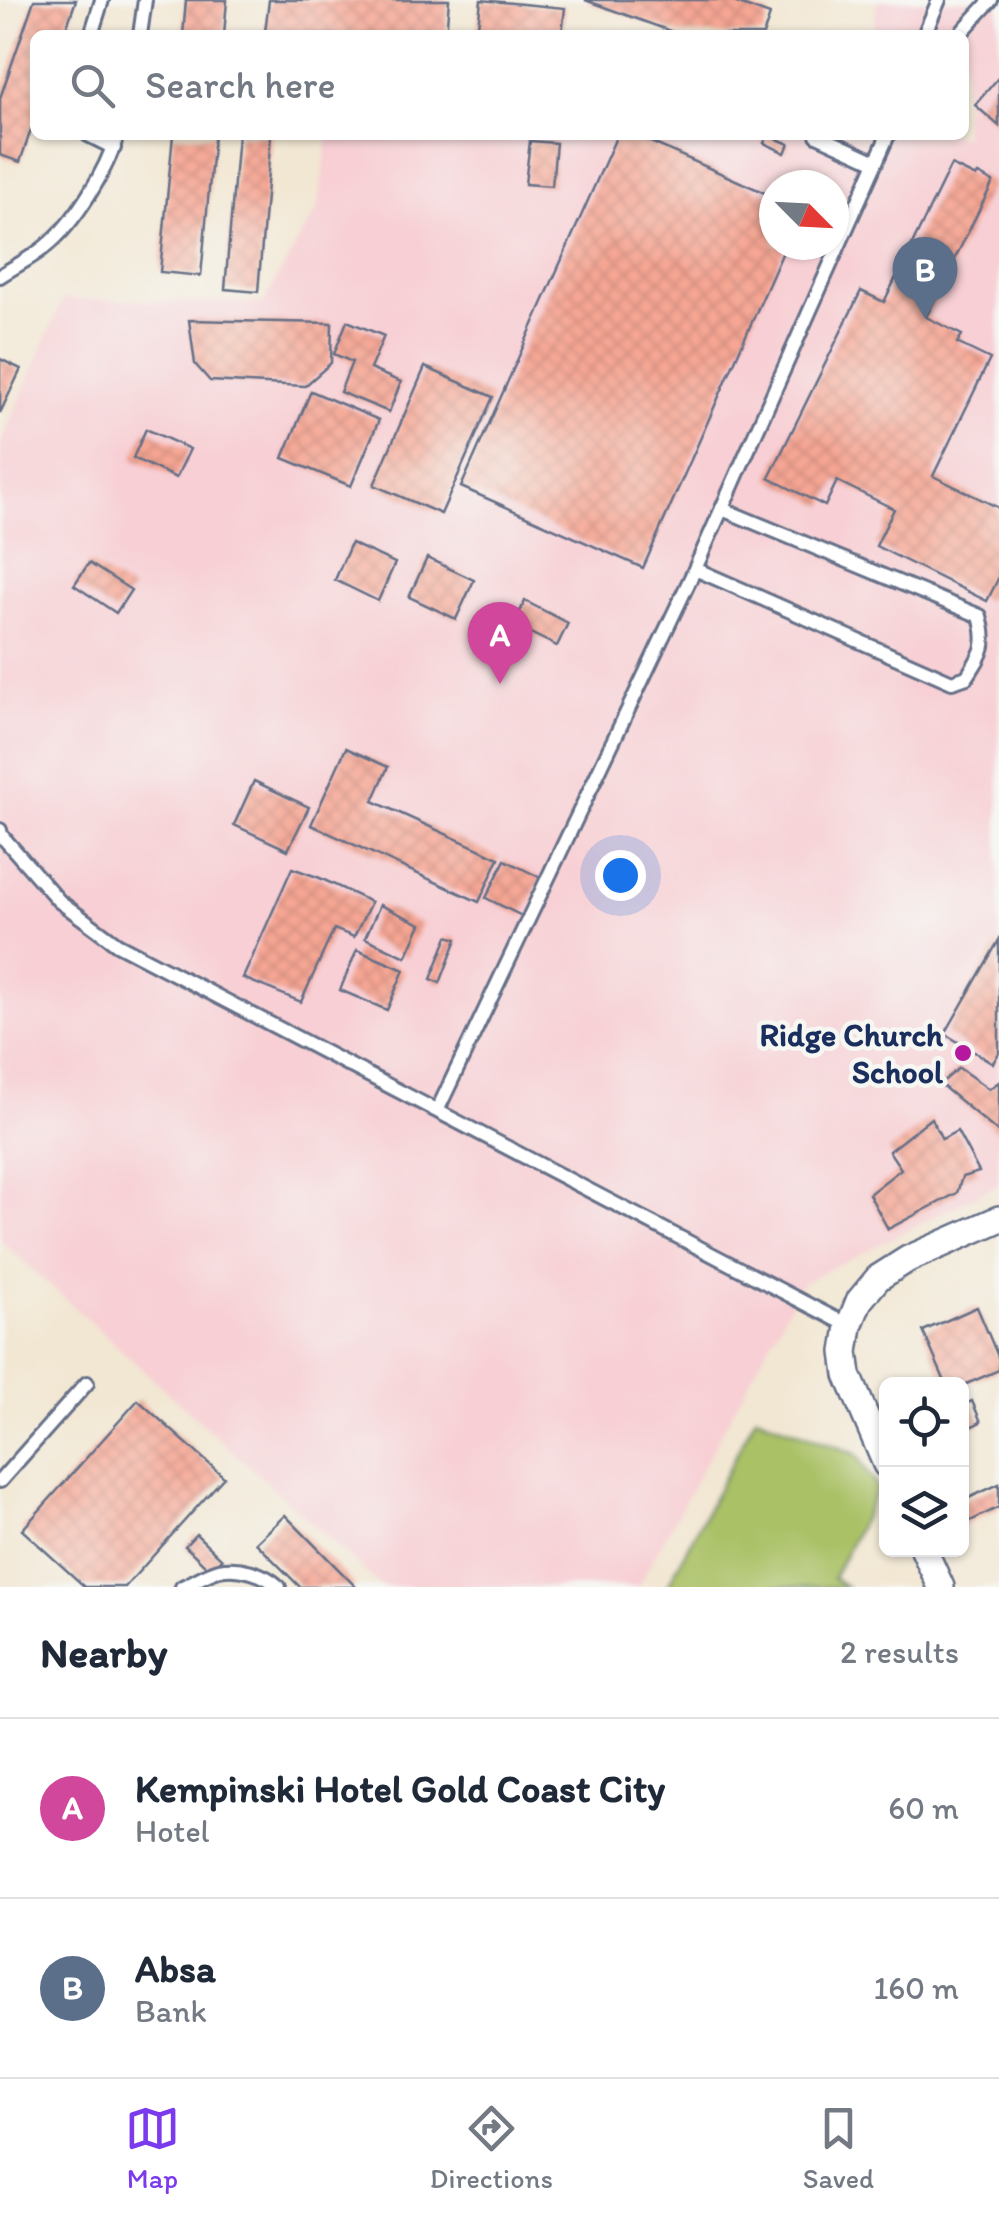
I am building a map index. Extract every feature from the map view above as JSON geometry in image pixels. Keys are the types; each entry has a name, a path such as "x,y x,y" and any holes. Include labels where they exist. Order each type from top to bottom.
{"street":[{"path":"879,1447 848,1374 845,1352 849,1326 859,1301 878,1278 908,1259 999,1219"},
{"path":"927,1557 940,1587"}],"lane":[{"path":"93,30 102,0"},
{"path":"141,30 145,0"},
{"path":"926,30 939,0"},
{"path":"964,30 991,0"},
{"path":"827,140 876,162"},
{"path":"438,1110 696,569 886,140"},
{"path":"0,276 47,246 65,226 116,141"},
{"path":"696,569 952,682 968,677 982,654 986,638 980,616 722,509"},
{"path":"0,830 59,901 117,944 849,1326"},
{"path":"0,1482 87,1384"},
{"path":"182,1587 218,1570 244,1570 280,1587"}],"shaded area":[{"path":"878,0 999,0 999,1184 802,1283 638,1587 382,1587 0,1240 0,445 63,299 263,303 319,206 327,140 969,140 969,30 874,30"}],"green space":[{"path":"756,1416 856,1454 878,1489 833,1578 846,1587 667,1587"}],"building":[{"path":"34,0 76,0 66,30 30,30 30,133 20,162 0,155 0,98"},
{"path":"186,0 227,0 224,30 183,30"},
{"path":"269,0 449,0 446,30 265,30"},
{"path":"481,0 565,8 563,30 478,30"},
{"path":"585,0 728,0 770,15 765,30 667,30"},
{"path":"999,77 999,126 975,105"},
{"path":"173,140 214,140 201,276 160,272"},
{"path":"238,140 271,140 258,292 225,289"},
{"path":"615,140 646,140 759,190 759,260 779,260 643,568 461,487"},
{"path":"780,140 789,144 785,153 764,143"},
{"path":"530,141 556,143 552,186 525,184"},
{"path":"951,165 993,182 926,317 962,335 957,343 990,359 933,476 999,508 999,577 987,601 876,546 894,509 837,481 825,506 769,478 861,291 884,302"},
{"path":"189,320 332,323 331,363 305,386 210,381 195,364"},
{"path":"347,321 384,336 370,369 401,382 389,412 340,392 352,362 334,354"},
{"path":"0,359 21,369 0,413"},
{"path":"425,367 493,397 441,514 374,485"},
{"path":"311,391 379,420 351,486 283,458"},
{"path":"146,429 190,449 176,478 133,458"},
{"path":"351,543 395,563 378,601 335,580"},
{"path":"427,558 474,580 456,619 409,597"},
{"path":"89,563 131,590 116,613 74,585"},
{"path":"525,601 568,623 557,646 514,625"},
{"path":"346,748 388,767 373,801 499,858 479,902 311,825"},
{"path":"254,781 309,807 288,850 234,825"},
{"path":"505,860 541,878 522,916 486,898"},
{"path":"292,868 371,902 354,937 334,929 301,1002 243,978"},
{"path":"380,905 421,924 406,957 365,938"},
{"path":"448,936 457,939 440,983 431,979"},
{"path":"999,940 999,1053 993,1063 945,1034"},
{"path":"357,950 404,970 387,1010 340,990"},
{"path":"959,1068 989,1089 999,1082 999,1133 940,1084"},
{"path":"931,1118 942,1139 957,1131 979,1172 962,1177 957,1193 888,1229 869,1194 901,1169 889,1151"},
{"path":"977,1307 999,1359 999,1370 969,1383 969,1377 943,1377 923,1331"},
{"path":"138,1400 224,1477 125,1587 85,1587 22,1530"},
{"path":"972,1401 981,1422 969,1428"},
{"path":"999,1484 999,1507 969,1522 969,1498"},
{"path":"285,1515 356,1587 300,1587 256,1543"},
{"path":"196,1534 222,1559 211,1571 185,1546"}],"place":[{"name":"Absa","path":"925,319"},
{"name":"Kempinski Hotel Gold Coast City","path":"500,684"},
{"name":"Ridge Church School","path":"963,1053"}]}
